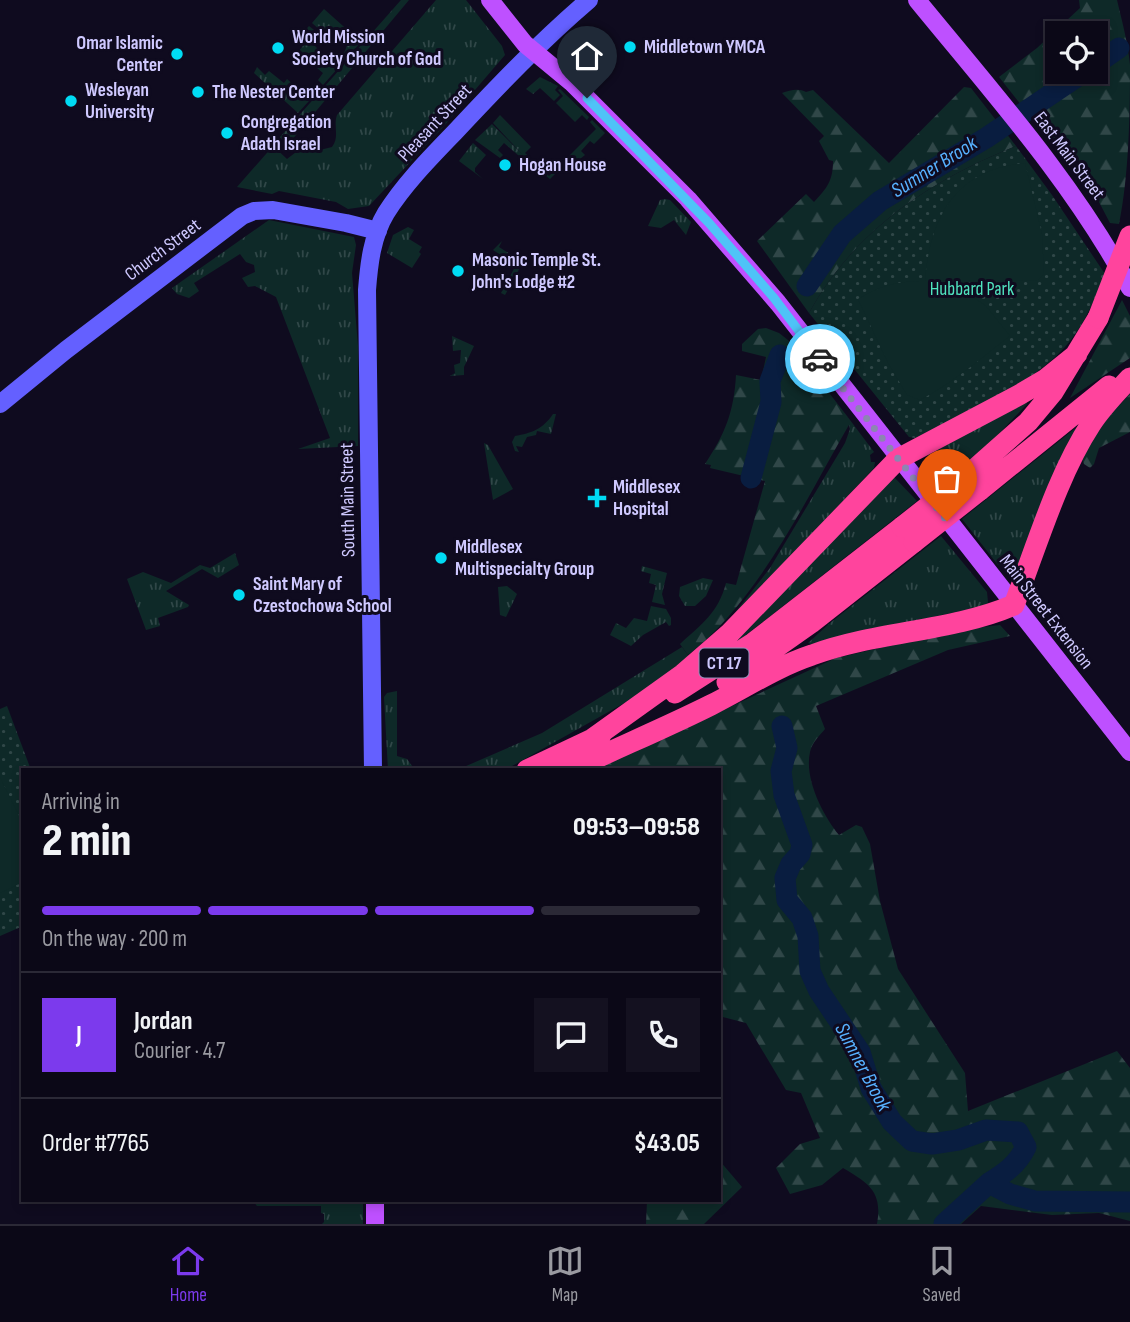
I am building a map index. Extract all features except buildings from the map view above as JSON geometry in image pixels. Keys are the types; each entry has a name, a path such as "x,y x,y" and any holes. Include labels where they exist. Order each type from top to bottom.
{"highway":[{"name":"CT 17","path":"974,482 1053,392 1077,355 1098,318 1130,236"},
{"path":"592,750 729,634 898,459 1019,395 1046,379 1077,355"},
{"path":"592,750 813,654 879,637 979,617 1014,605 1081,440 1129,375"},
{"name":"CT 17","path":"534,768 658,725 763,659 974,482 1129,375"},
{"name":"CT 17","path":"572,768 592,750"}],"main road":[{"name":"Main Street Extension","path":"490,0 532,51 572,82 662,173 774,298 1130,752"},
{"name":"East Main Street","path":"917,0 1039,150 1092,222 1130,288"},
{"path":"375,1202 375,1224"}],"street":[{"name":"Pleasant Street","path":"378,231 386,214 411,180 532,51 589,0"},
{"name":"Church Street","path":"0,404 66,349 242,216 254,211 273,210 378,231"},
{"name":"South Main Street","path":"373,768 367,290 370,260 378,231"}],"green space":[{"path":"401,0 409,0 291,141 285,146 280,144 280,137"},
{"path":"436,0 466,0 502,46 505,55 444,126 369,206 348,209 336,202 279,191 272,194 237,187 273,146 287,159 304,146 316,151 332,147 336,139 337,115"},
{"path":"1079,0 1117,0 1130,65 1128,145 1119,224 1110,223 1089,183 1044,134 999,77 1045,41 1045,84 1108,84 1108,21 1066,21 1080,8"},
{"path":"324,9 361,42 323,85 318,80 323,73 298,52 307,41 301,35 309,26 319,34 312,43 318,49 316,51 332,67 345,51 347,45 333,32 328,37 312,23"},
{"path":"257,67 265,75 269,71 284,83 287,79 306,96 314,85 319,90 298,113 254,73"},
{"path":"540,77 558,86 555,90 560,95 554,101 540,88 533,94 526,89"},
{"path":"964,87 971,88 1016,146 953,175 897,212 849,257 809,313 757,241 806,194 814,202 826,188 832,174 833,161 829,160 819,141 824,136 782,93 813,90 889,163"},
{"path":"558,90 589,117 587,120 582,115 575,122 556,103 563,96"},
{"path":"500,115 531,147 525,153 549,176 596,129 590,122 592,120 605,133 594,144 590,141 581,151 585,155 576,162 571,158 550,179 532,165 528,168 523,164 525,161 504,143 498,150 503,155 500,158 475,140 492,124 523,155 493,123"},
{"path":"473,143 486,155 475,168 475,172 483,179 459,161"},
{"name":"Hubbard Park","path":"1016,146 1105,274 1090,309 1070,341 1038,371 977,408 915,438 909,437 809,313 849,257 897,211 953,175"},
{"path":"1025,163 1042,234 1044,274 1038,280 943,283 963,290 986,306 1010,336 967,370 920,400 907,395 888,363 858,299 890,285 925,281 933,237 940,217 951,201 981,175 1001,167"},
{"path":"660,200 670,200 691,222 686,235 674,220 661,228 648,226"},
{"path":"269,220 354,237 356,245 352,273 358,346 358,446 298,449 330,438 276,297 255,286 248,287 242,278 255,272 254,265 246,262 240,254 194,283 199,291 189,298 177,294 172,288"},
{"path":"408,227 414,230 409,239 422,247 419,252 421,254 412,268 387,253 393,235"},
{"path":"502,241 499,247 523,262 505,295 501,293 516,265 493,250"},
{"path":"1122,300 1130,316 1130,358 1070,398"},
{"path":"766,328 788,340 850,423 798,516 759,578 714,632 688,655 680,644 714,610 726,583 736,585 765,481 710,468 711,465 705,464 727,422 736,375 761,380 766,357 742,351 742,344 758,329"},
{"path":"452,336 474,346 464,367 464,375 450,376 455,373 454,365 460,363 461,350 453,351"},
{"path":"1130,394 1130,432 1099,448 1090,468 1084,464 1081,456 1111,414"},
{"path":"1026,400 1027,404 992,441 941,483 928,467 926,460 930,451"},
{"path":"556,414 551,434 537,431 536,435 527,437 522,447 516,446 519,452 515,451 512,442 515,436 537,430"},
{"path":"847,416 874,452 870,455 871,462 875,462 874,468 726,624 770,568 845,443 850,429"},
{"path":"1078,426 1020,564 1011,567 998,565 962,519"},
{"path":"484,443 488,445 513,489 493,500"},
{"path":"894,477 917,501 737,642 733,640"},
{"path":"941,536 987,592 986,606 853,633 813,645 808,643 830,623"},
{"path":"235,553 239,565 218,578 202,569 166,591 189,605 188,607 158,618 160,626 146,630 127,579 143,572 171,583 200,565 210,568"},
{"path":"642,566 667,573 662,594 665,605 652,602 656,585 649,583 651,574 641,571"},
{"path":"703,578 713,580 706,596 695,606 685,606 679,596 680,587"},
{"path":"507,586 517,594 506,617 500,615 498,587"},
{"path":"651,606 666,609 671,625 666,622 643,635 631,646 610,635 616,623 626,628 634,618 647,621"},
{"path":"1000,625 1010,636 948,650 816,706 825,729 811,749 809,762 812,785 821,807 839,835 856,825 862,827 870,844 880,901 898,969 965,1073 968,1111 1117,1051 1130,1068 1130,1221 1099,1213 1052,1215 981,1206 961,1224 877,1224 878,1203 872,1189 843,1168 822,1185 790,1194 776,1168 800,1144 820,1138 801,1093 786,1090 746,1023 721,1017 721,768 597,768 836,658 959,630"},
{"path":"682,647 690,658 651,688 509,768 462,768 542,733"},
{"path":"397,691 397,756 407,759 414,768 388,768 384,697 387,693"},
{"path":"7,706 30,768 21,768 21,927 0,936 0,709"},
{"path":"0,777 21,820 21,883 0,893"},
{"path":"721,1162 742,1187 704,1224 646,1224 647,1202 721,1202"},
{"path":"254,1202 363,1202 363,1224 322,1224 324,1214 321,1213 321,1206 257,1206"}],"waterway":[{"name":"Sumner Brook","path":"1108,56 1119,48"},
{"name":"Sumner Brook","path":"807,286 842,234 880,201 986,138 1066,84"},
{"name":"Sumner Brook","path":"751,478 771,402 770,381 780,355"},
{"name":"Sumner Brook","path":"782,726 787,748 781,771 784,795 802,845 800,854 791,864 785,878 787,900 802,918 808,936 810,971 819,991 860,1052 871,1088 892,1122 912,1141 932,1144 958,1140 986,1130 1018,1132 1026,1147 1010,1168 989,1183 1010,1194 1035,1201 1130,1202"},
{"path":"944,1224 989,1183"}],"way so far":[{"path":"820,359 947,521"}],"place":[{"name":"Middletown YMCA","path":"630,47"},
{"name":"World Mission Society Church of God","path":"278,48"},
{"name":"Omar Islamic Center","path":"177,54"},
{"name":"The Nester Center","path":"198,92"},
{"name":"Wesleyan University","path":"71,101"},
{"name":"Congregation Adath Israel","path":"227,133"},
{"name":"Hogan House","path":"505,165"},
{"name":"Masonic Temple St. John's Lodge #2","path":"458,271"},
{"name":"Middlesex Hospital","path":"597,498"},
{"name":"Middlesex Multispecialty Group","path":"441,558"},
{"name":"Saint Mary of Czestochowa School","path":"239,595"}],"route":[{"path":"587,98 709,223 774,298 820,359"}]}
